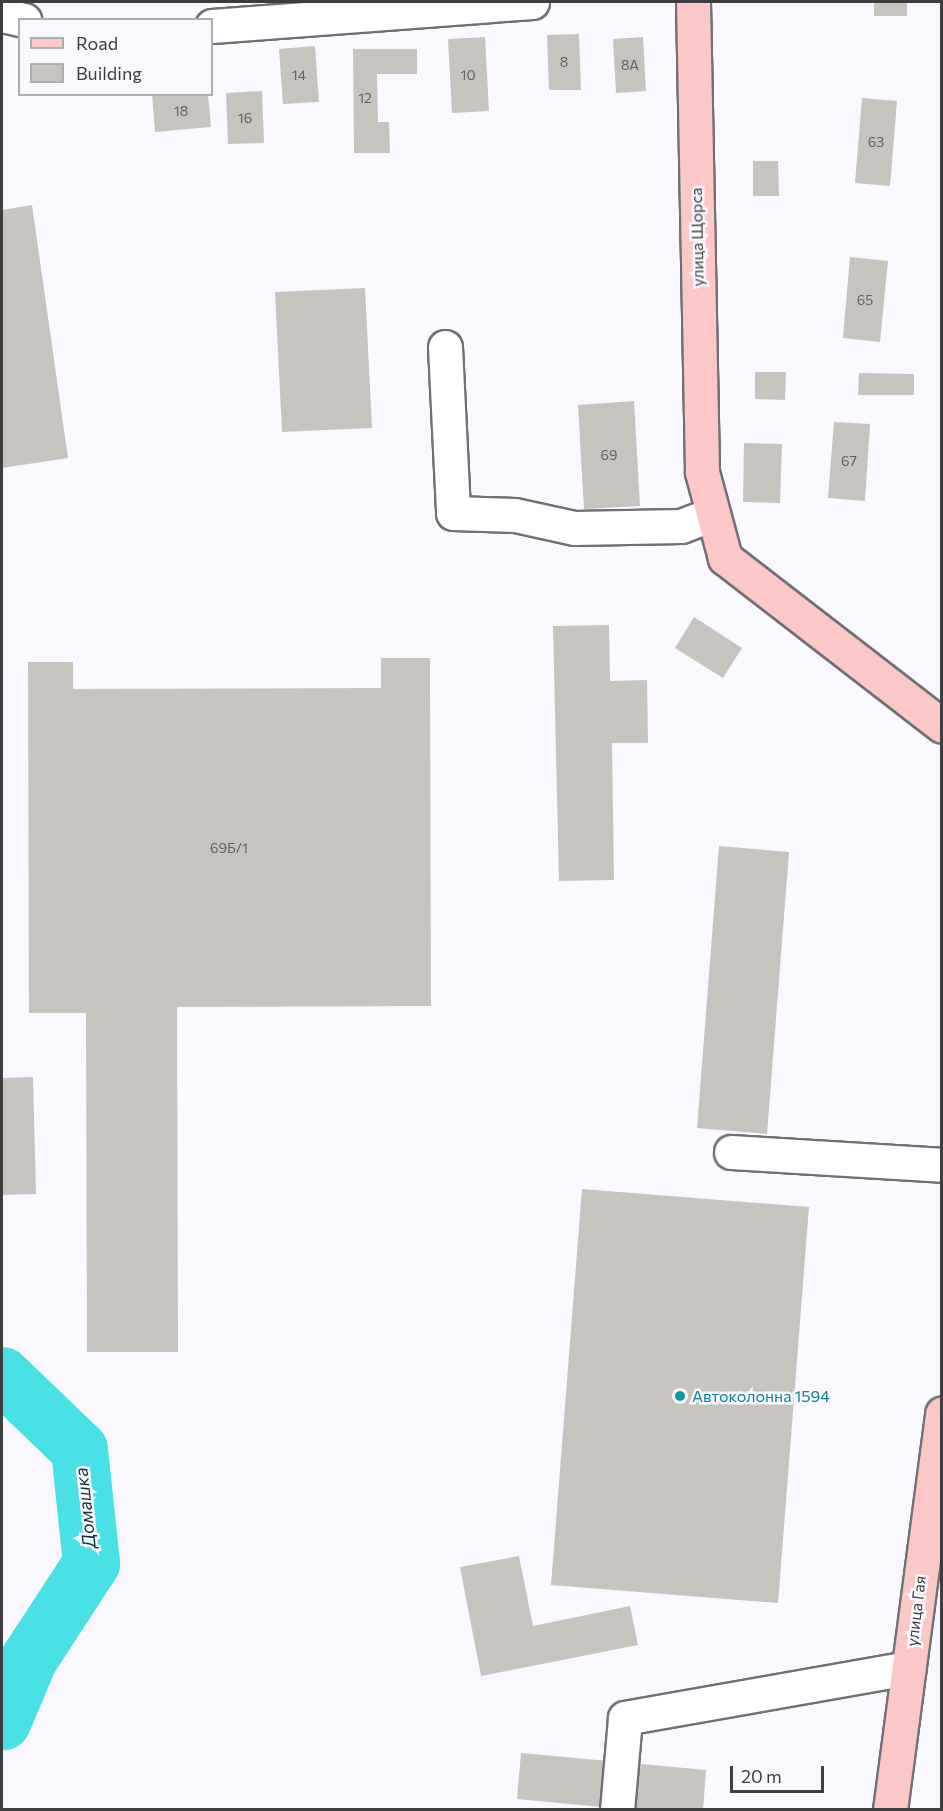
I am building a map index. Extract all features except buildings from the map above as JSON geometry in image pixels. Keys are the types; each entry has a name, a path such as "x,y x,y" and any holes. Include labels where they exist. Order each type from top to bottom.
{"main road":[{"name":"улица Щорса","path":"693,2 702,472 725,558 942,726"},
{"name":"улица Гая","path":"890,1809 942,1413"}],"street":[{"path":"213,26 532,2"},
{"path":"2,15 18,19"},
{"path":"445,347 453,513 515,515 574,528 681,526 713,514"},
{"path":"731,1152 942,1165"},
{"path":"617,1809 625,1718 909,1668"}],"waterway":[{"name":"Домашка","path":"2,1375 79,1449 91,1563 29,1658 2,1722"}],"place":[{"name":"Автоколонна 1594","path":"680,1396"}]}
